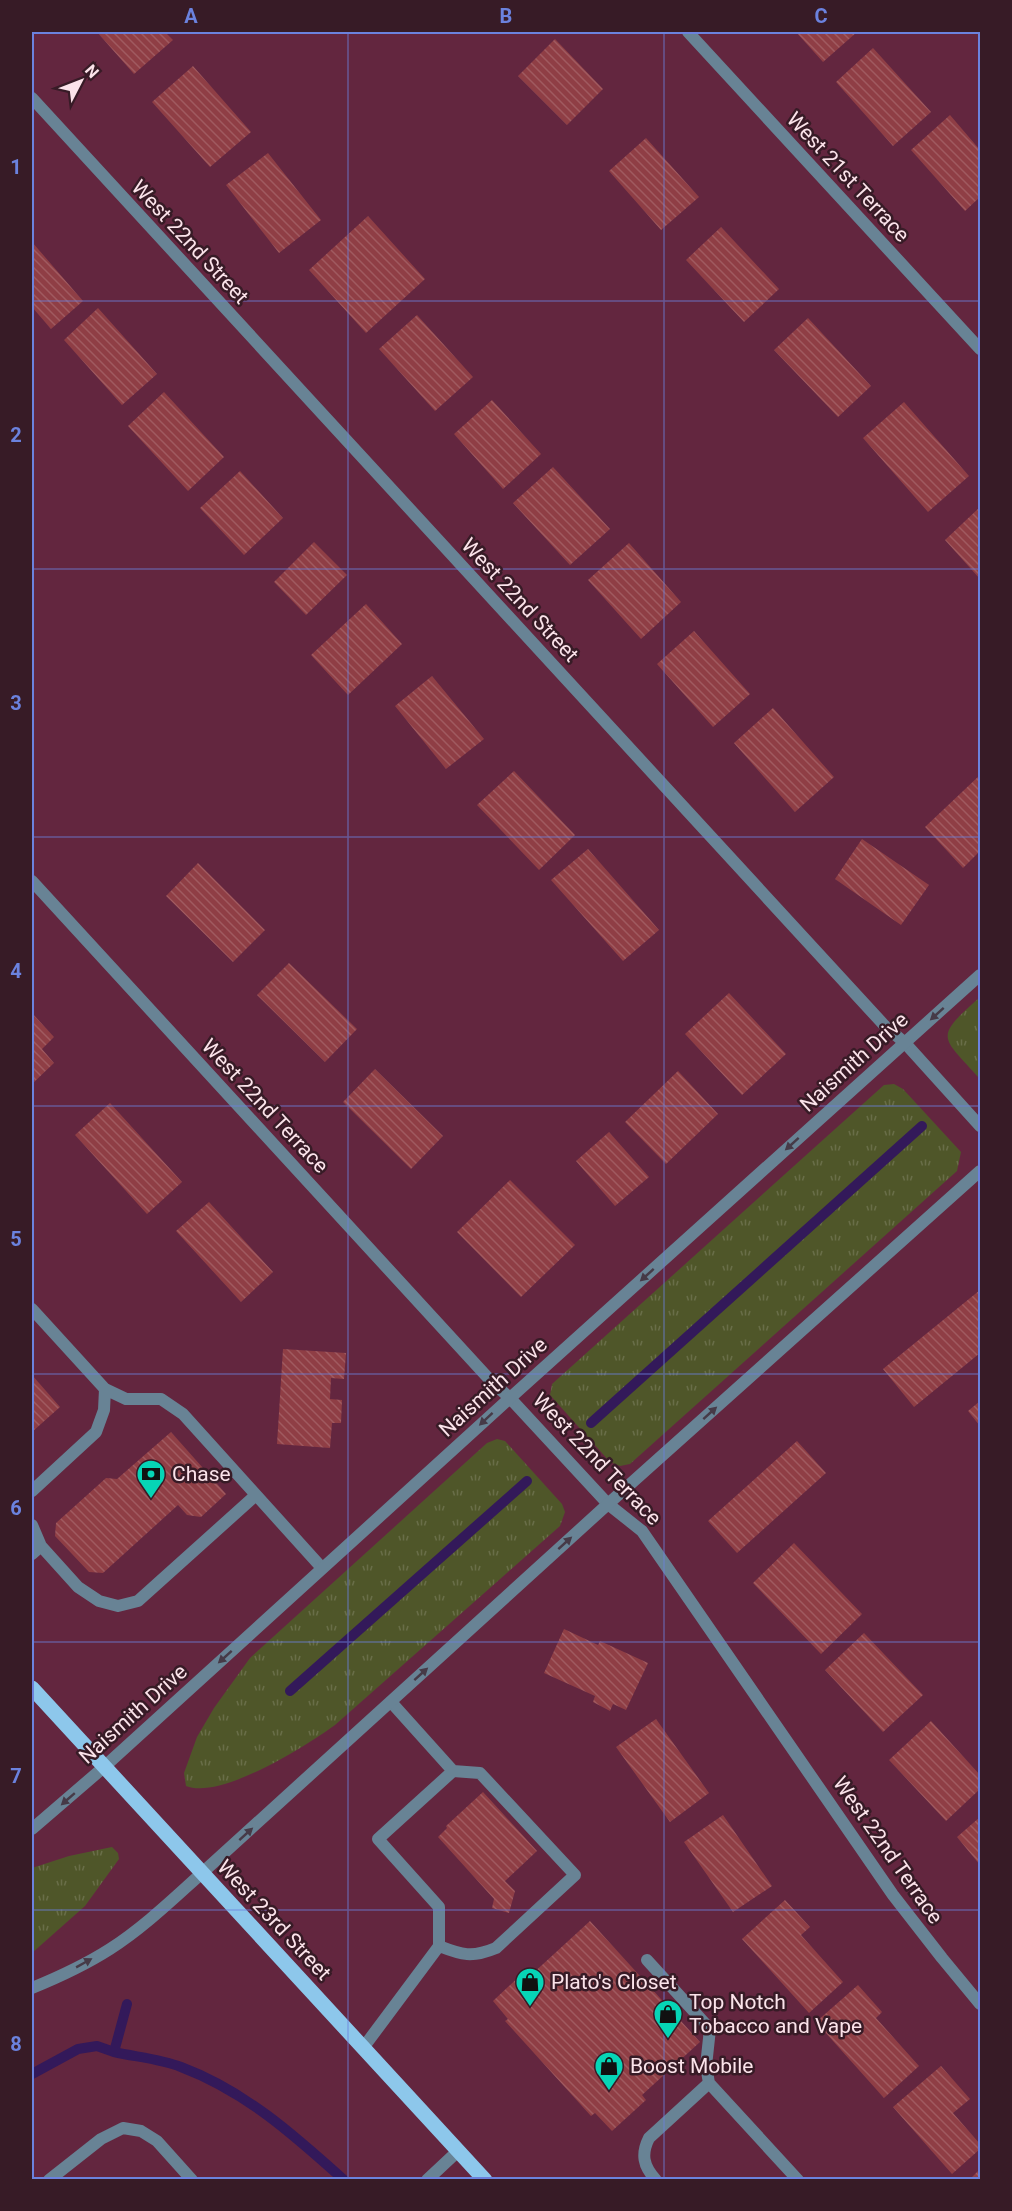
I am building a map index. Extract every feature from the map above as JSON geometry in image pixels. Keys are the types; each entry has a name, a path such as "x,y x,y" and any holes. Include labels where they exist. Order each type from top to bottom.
{"main road":[{"name":"West 23rd Street","path":"32,1688 485,2180"}],"street":[{"name":"West 21st Terrace","path":"688,32 981,349"},
{"name":"West 22nd Street","path":"32,98 884,1025 905,1043 981,1126"},
{"name":"West 22nd Terrace","path":"32,881 490,1380 510,1398 608,1504 642,1531 893,1895 981,2004"},
{"name":"Naismith Drive","path":"32,1829 104,1767 981,975"},
{"path":"32,1988 80,1966 111,1948 159,1911 608,1504 981,1171"},
{"path":"32,1309 105,1389 126,1399 161,1399 183,1414 322,1568"},
{"path":"33,1486 96,1431 105,1410 105,1389"},
{"path":"32,1525 36,1550 78,1587 99,1601 118,1606 138,1601 256,1495"},
{"path":"391,1702 453,1771 480,1773 575,1875 496,1948 479,1955 461,1955 439,1946"},
{"path":"363,2048 439,1946 439,1907 378,1839 453,1771"},
{"path":"647,1960 710,2029 706,2066 710,2083 798,2180"},
{"path":"656,2180 643,2160 644,2148 650,2138 710,2083"},
{"path":"49,2180 101,2139 123,2128 141,2131 157,2141 192,2180"},
{"path":"427,2180 458,2151"}],"green space":[{"path":"980,997 980,1079 950,1045 948,1037 949,1030 955,1021"},
{"path":"894,1084 903,1089 961,1152 957,1171 630,1464 620,1466 610,1462 550,1395 552,1384 884,1085"},
{"path":"497,1439 505,1441 562,1504 565,1512 560,1526 335,1725 263,1769 220,1785 201,1788 186,1786 184,1773 197,1737 214,1708 250,1658 487,1443"},
{"path":"112,1847 118,1853 119,1859 85,1906 32,1953 32,1868 69,1856"}],"building":[{"path":"97,32 165,32 173,40 134,74"},
{"path":"796,32 857,32 823,62"},
{"path":"555,39 603,89 567,125 518,76"},
{"path":"873,48 931,112 893,146 836,82"},
{"path":"193,66 251,132 210,167 152,102"},
{"path":"950,115 980,150 980,197 965,211 911,150"},
{"path":"646,138 699,197 661,230 609,171"},
{"path":"268,153 321,220 279,253 226,185"},
{"path":"368,216 425,279 366,333 309,270"},
{"path":"721,227 779,289 744,322 686,260"},
{"path":"32,242 83,301 51,329 32,307"},
{"path":"98,308 157,374 122,405 64,340"},
{"path":"417,315 473,377 435,411 379,349"},
{"path":"808,318 871,386 838,417 774,350"},
{"path":"164,392 224,457 188,491 128,426"},
{"path":"492,400 541,454 503,489 454,434"},
{"path":"904,402 969,476 928,512 863,438"},
{"path":"553,467 610,529 570,565 513,503"},
{"path":"240,471 283,518 244,555 200,508"},
{"path":"980,507 980,579 945,540"},
{"path":"314,542 347,575 306,615 274,582"},
{"path":"629,543 681,602 641,639 588,580"},
{"path":"366,604 402,644 348,695 311,655"},
{"path":"694,631 750,694 713,727 657,664"},
{"path":"432,676 484,739 446,769 395,706"},
{"path":"773,708 834,777 795,812 734,743"},
{"path":"514,771 575,835 539,870 477,805"},
{"path":"980,775 980,851 963,868 925,827"},
{"path":"862,839 929,885 901,925 835,879"},
{"path":"588,849 659,930 623,961 551,880"},
{"path":"198,863 265,930 233,962 166,896"},
{"path":"289,963 357,1029 325,1062 257,995"},
{"path":"729,993 786,1054 742,1095 685,1034"},
{"path":"32,1013 54,1037 42,1049 54,1063 32,1084"},
{"path":"375,1069 443,1136 411,1169 343,1102"},
{"path":"678,1071 718,1114 666,1164 625,1122"},
{"path":"110,1103 182,1182 147,1214 75,1135"},
{"path":"609,1132 649,1177 615,1206 576,1161"},
{"path":"510,1180 575,1245 521,1297 457,1232"},
{"path":"209,1202 273,1272 241,1302 176,1231"},
{"path":"980,1290 980,1353 914,1407 883,1369"},
{"path":"283,1349 346,1353 344,1379 331,1378 330,1399 342,1400 341,1423 332,1423 330,1448 277,1444"},
{"path":"32,1375 60,1407 32,1432"},
{"path":"980,1401 980,1426 968,1411"},
{"name":"Chase","path":"171,1432 226,1494 201,1517 187,1515 178,1505 103,1573 89,1572 55,1536 56,1523 106,1478 117,1479"},
{"path":"797,1441 826,1473 737,1553 708,1521"},
{"path":"794,1543 862,1614 821,1654 753,1583"},
{"path":"564,1629 598,1645 600,1641 648,1663 626,1710 613,1704 610,1711 593,1702 595,1696 544,1673"},
{"path":"864,1633 923,1695 883,1732 825,1670"},
{"path":"656,1719 709,1793 670,1822 616,1747"},
{"path":"931,1721 980,1775 980,1789 946,1821 889,1760"},
{"path":"483,1792 537,1851 505,1881 515,1891 509,1913 492,1908 494,1899 438,1837 447,1828 446,1826"},
{"path":"723,1815 772,1886 733,1912 684,1842"},
{"path":"980,1817 980,1865 957,1837"},
{"path":"785,1900 810,1927 801,1935 843,1982 809,2013 742,1939"},
{"path":"590,1921 700,2042 642,2095 646,2100 612,2131 595,2113 591,2116 505,2021 508,2019 493,2001 525,1971 530,1976"},
{"path":"858,1985 882,2012 876,2018 919,2066 884,2098 816,2022"},
{"path":"941,2066 970,2099 953,2113 980,2144 980,2149 952,2174 893,2107"},
{"path":"980,2169 980,2180 969,2180"}],"waterway":[{"path":"591,1423 922,1126"},
{"path":"290,1691 527,1481"},
{"path":"32,2074 78,2049 97,2046 114,2052 127,2004"},
{"path":"114,2052 173,2064 226,2088 268,2116 344,2180"}],"place":[{"name":"Chase","path":"151,1500"},
{"name":"Plato's Closet","path":"530,2008"},
{"name":"Top Notch Tobacco and Vape","path":"668,2040"},
{"name":"Boost Mobile","path":"609,2092"}]}
